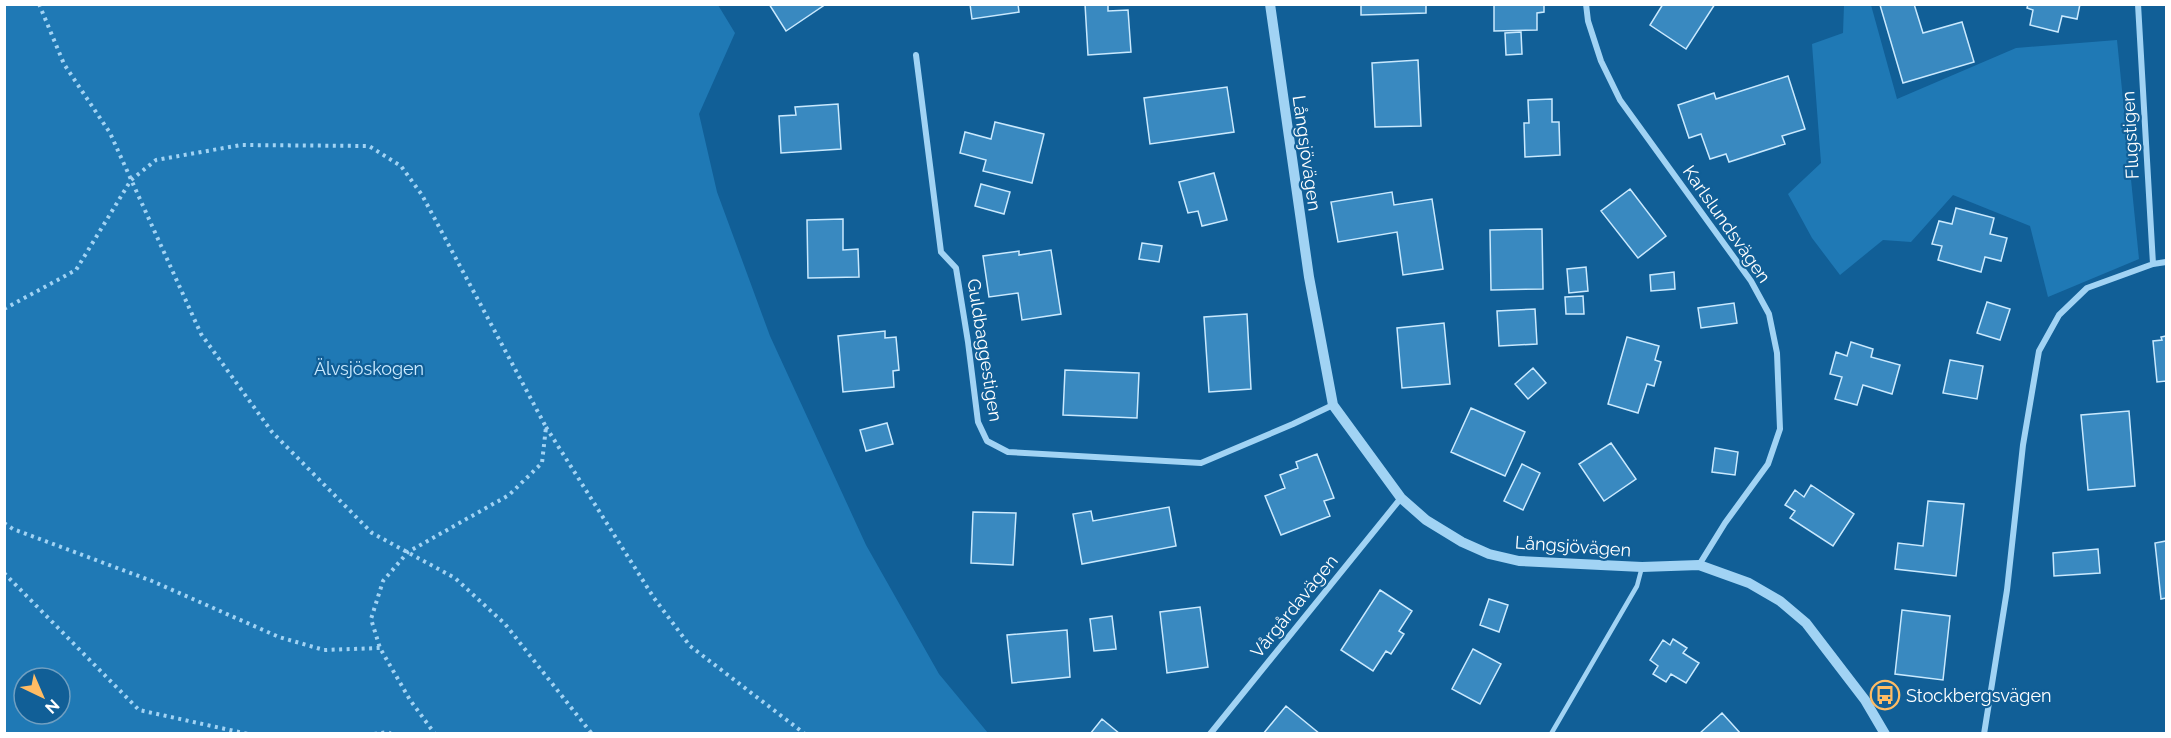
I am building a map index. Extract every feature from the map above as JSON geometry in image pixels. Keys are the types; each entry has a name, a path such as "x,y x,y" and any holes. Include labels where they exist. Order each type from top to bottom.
{"street":[{"name":"Långsjövägen","path":"1270,4 1307,266 1332,405 1401,498 1426,520 1462,542 1489,554 1519,561 1642,567 1700,565 1749,584 1780,601 1806,622 1865,700 1885,734"},
{"name":"Karlslundsvägen","path":"1586,4 1588,21 1601,60 1620,100 1751,281 1769,314 1778,353 1780,429 1767,464 1725,523 1700,565"},
{"name":"Flugstigen","path":"2138,4 2153,264"},
{"name":"Guldbaggestigen","path":"916,55 941,252 956,268 978,422 987,441 1008,452 1201,463 1332,405"},
{"path":"1984,734 2007,590 2023,445 2038,351 2059,315 2087,288 2153,264 2166,262"},
{"name":"Vårgårdavägen","path":"1210,734 1401,498"}],"lane":[{"path":"1551,734 1637,586 1642,567"}],"path":[{"path":"39,4 64,64 110,133 201,334 272,432 372,533 455,578 505,624 592,734"},
{"path":"4,309 76,270 131,180 156,160 241,144 369,146 401,166 422,195 546,427 654,598 690,646 805,734"},
{"path":"435,734 410,700 380,648 371,619 383,580 408,552 509,495 542,463 546,427"},
{"path":"4,523 13,529 152,582 279,637 324,650 380,648"},
{"path":"4,573 139,710 248,734"},
{"path":"374,734 388,732 391,734"}],"green space":[{"name":"Älvsjöskogen","path":"4,5 718,5 735,33 699,114 717,192 770,336 866,545 939,674 988,733 5,733"},
{"path":"1844,5 1871,5 1897,99 2016,48 2117,40 2139,259 2048,297 2030,226 1953,195 1911,242 1883,240 1840,275 1812,238 1788,194 1821,163 1812,44 1843,33"}],"building":[{"path":"769,4 826,4 786,31"},
{"path":"970,4 1018,4 1019,12 972,19"},
{"path":"1085,4 1108,4 1108,11 1128,10 1131,52 1088,55"},
{"path":"1361,4 1426,4 1426,13 1361,15"},
{"path":"1494,4 1544,4 1544,12 1537,13 1537,30 1494,31"},
{"path":"1663,4 1715,4 1686,49 1650,25"},
{"path":"1914,4 1923,33 1962,22 1974,62 1903,83 1880,5"},
{"path":"2028,4 2080,4 2077,19 2062,16 2058,32 2030,25 2033,10 2027,8"},
{"path":"1521,32 1522,54 1506,55 1505,33"},
{"path":"1418,60 1421,126 1375,127 1372,63"},
{"path":"1788,76 1805,129 1782,136 1785,144 1729,162 1726,154 1710,159 1701,134 1689,138 1678,105 1714,93 1716,99"},
{"path":"1227,87 1234,132 1150,144 1144,98"},
{"path":"1552,99 1552,122 1559,122 1560,155 1525,157 1524,123 1529,123 1528,100"},
{"path":"838,104 841,149 781,153 779,116 796,115 795,107"},
{"path":"995,122 1044,134 1032,183 983,171 986,160 960,153 965,132 991,139"},
{"path":"1214,173 1227,220 1202,226 1198,211 1188,213 1179,182"},
{"path":"981,184 1010,192 1004,214 975,206"},
{"path":"1630,189 1666,236 1638,258 1601,211"},
{"path":"1392,192 1394,205 1432,199 1443,269 1403,275 1397,232 1338,242 1331,202"},
{"path":"1956,208 1994,218 1990,234 2007,238 2001,261 1985,257 1981,272 1938,260 1942,246 1932,244 1939,221 1952,224"},
{"path":"843,219 843,250 858,249 859,277 808,278 807,220"},
{"path":"1542,229 1543,289 1491,290 1490,230"},
{"path":"1142,243 1162,246 1159,262 1139,259"},
{"path":"1051,250 1061,314 1022,320 1018,293 989,297 983,256 1019,251 1019,255"},
{"path":"1586,267 1588,291 1569,293 1567,269"},
{"path":"1674,272 1675,289 1651,291 1650,275"},
{"path":"1583,296 1584,314 1566,314 1565,297"},
{"path":"1987,302 2010,309 2000,340 1977,333"},
{"path":"1734,303 1737,323 1701,328 1698,308"},
{"path":"1535,309 1537,344 1499,346 1497,311"},
{"path":"1247,314 1251,389 1209,392 1204,317"},
{"path":"1444,323 1450,384 1402,388 1397,328"},
{"path":"885,331 885,338 896,337 899,370 893,371 894,387 843,392 838,336"},
{"path":"2166,336 2166,381 2157,382 2153,341 2162,340 2161,337"},
{"path":"1627,337 1659,346 1655,360 1661,362 1654,386 1647,384 1638,413 1608,404"},
{"path":"1851,342 1873,349 1871,357 1900,365 1892,394 1863,385 1857,405 1835,399 1842,377 1830,374 1836,352 1847,356"},
{"path":"1950,360 1983,366 1977,399 1943,393"},
{"path":"1533,368 1546,383 1528,399 1515,384"},
{"path":"1065,370 1139,373 1137,418 1063,415"},
{"path":"1471,408 1525,432 1505,476 1451,452"},
{"path":"2129,411 2135,486 2088,490 2081,415"},
{"path":"887,423 893,444 866,451 860,430"},
{"path":"1611,443 1636,479 1604,501 1579,464"},
{"path":"1715,448 1738,452 1735,475 1712,472"},
{"path":"1317,454 1334,498 1324,501 1330,516 1281,535 1265,496 1285,488 1280,475 1298,468 1296,462"},
{"path":"1522,464 1540,473 1523,510 1504,501"},
{"path":"1811,485 1854,514 1833,546 1790,518 1795,511 1785,505 1795,490 1804,497"},
{"path":"1928,501 1964,504 1956,576 1895,569 1898,543 1923,546"},
{"path":"1169,507 1176,546 1082,564 1073,514 1091,511 1093,521"},
{"path":"973,512 1016,513 1013,565 971,563"},
{"path":"2166,541 2166,598 2161,599 2155,543"},
{"path":"2098,549 2100,573 2054,576 2053,553"},
{"path":"1380,590 1412,611 1399,631 1404,634 1391,654 1386,651 1373,671 1341,650"},
{"path":"1489,599 1508,605 1499,632 1480,625"},
{"path":"1200,607 1208,667 1167,673 1160,612"},
{"path":"1902,610 1950,616 1943,680 1895,674"},
{"path":"1112,616 1116,649 1094,651 1090,619"},
{"path":"1067,630 1070,677 1012,683 1007,635"},
{"path":"1673,639 1687,648 1683,653 1699,663 1686,683 1671,674 1666,682 1653,674 1658,666 1650,660 1663,640 1670,645"},
{"path":"1473,649 1501,664 1480,704 1452,689"},
{"path":"1286,706 1320,734 1263,734"},
{"path":"1722,713 1741,734 1699,734"},
{"path":"1102,719 1120,734 1090,734"}],"place":[{"name":"Stockbergsvägen","path":"1885,695"}]}
